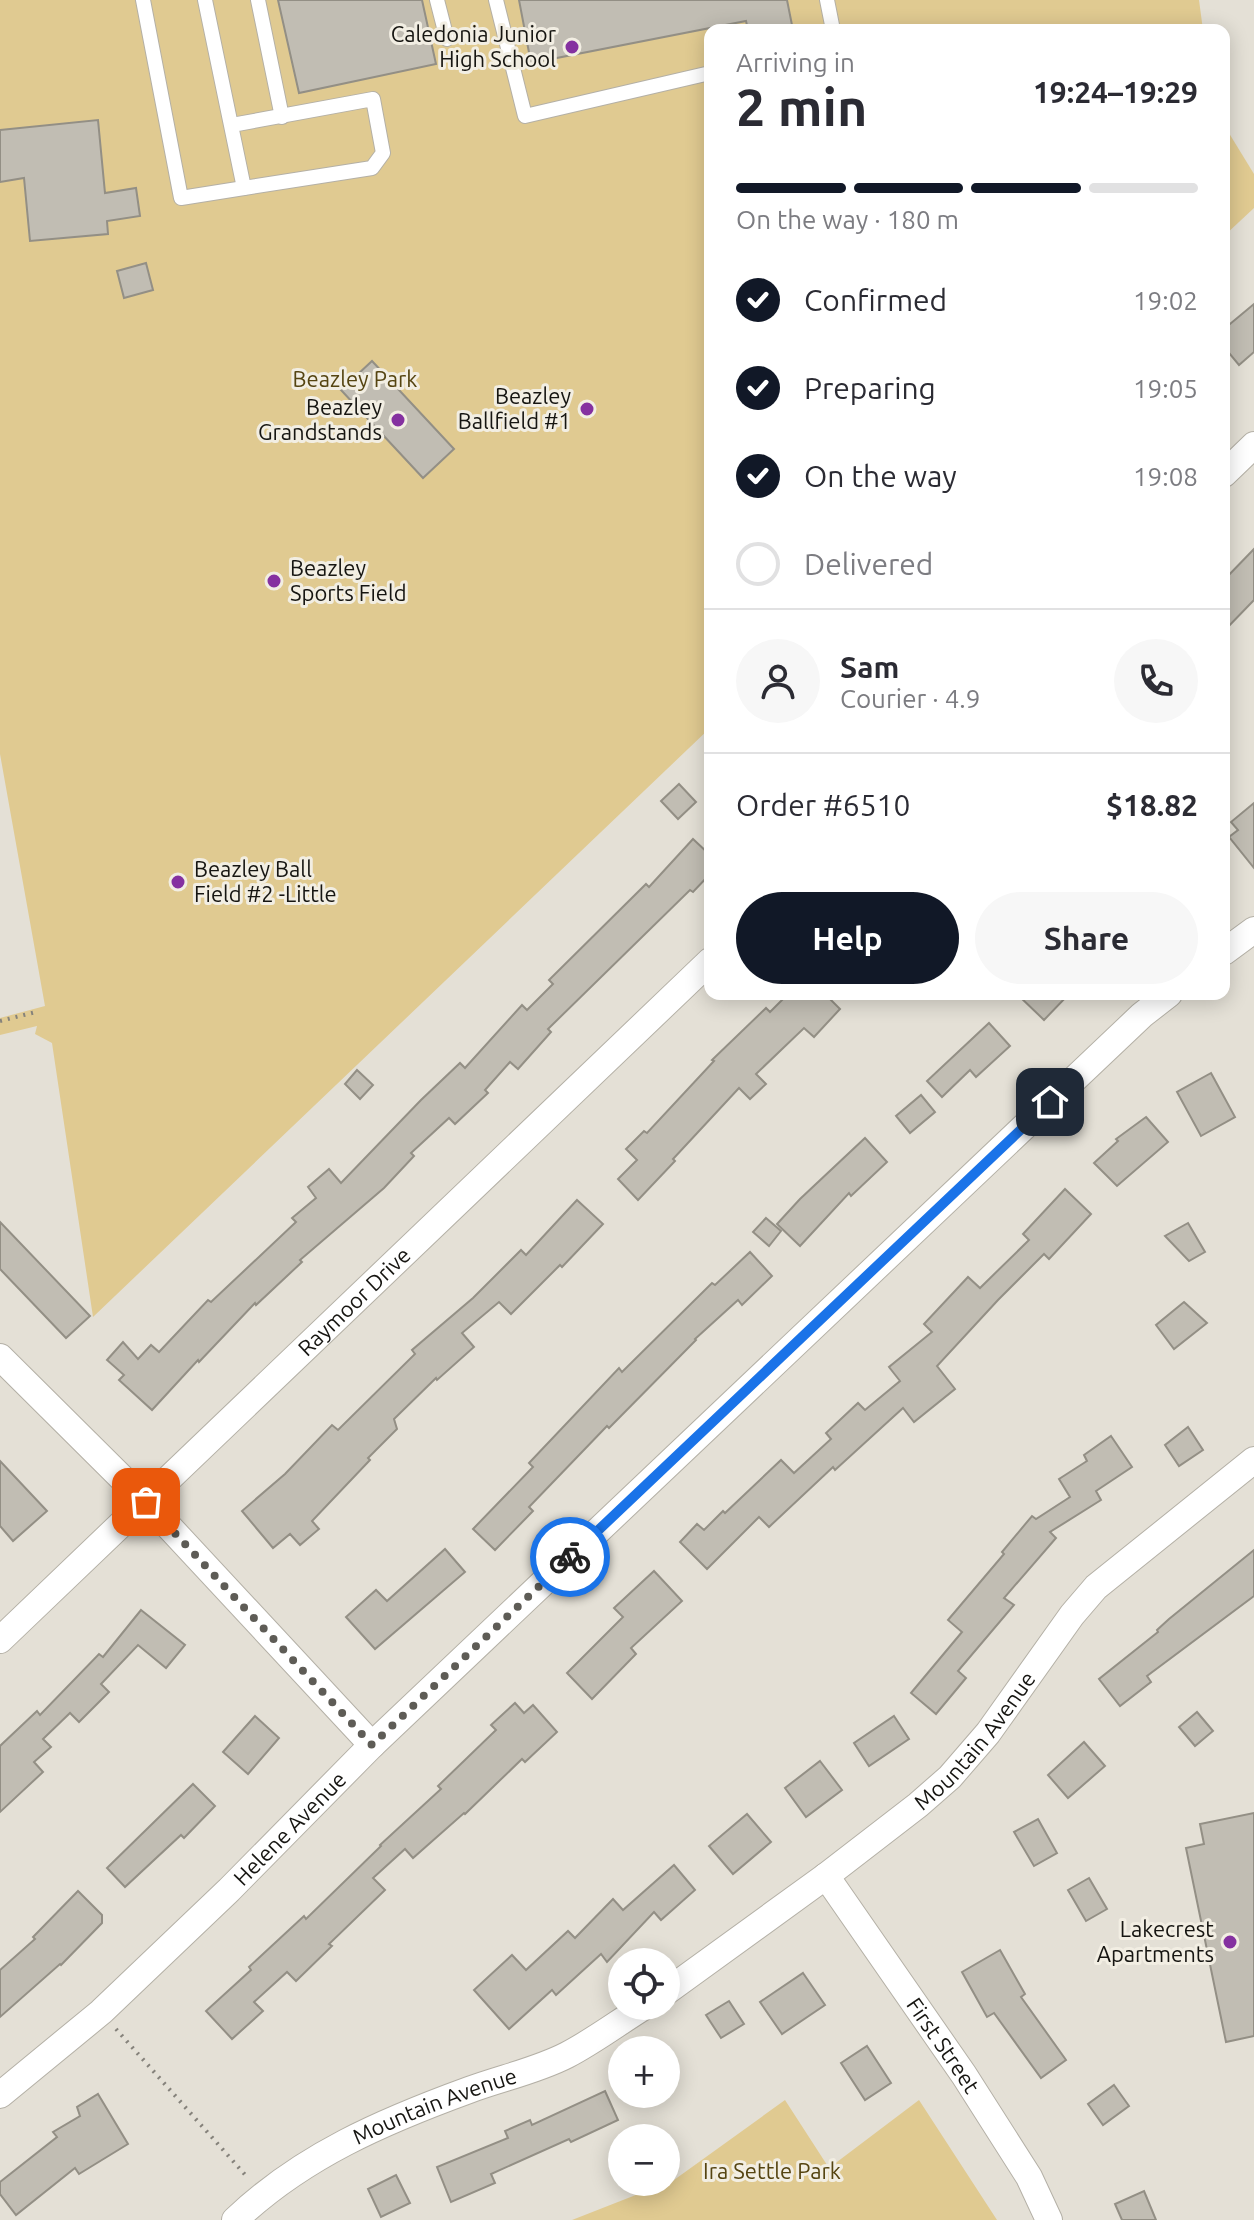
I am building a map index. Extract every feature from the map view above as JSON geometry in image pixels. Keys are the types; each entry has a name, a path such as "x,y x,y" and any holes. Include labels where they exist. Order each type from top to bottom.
{"street":[{"path":"1230,468 1254,445"},
{"path":"1230,948 1254,930"},
{"name":"Raymoor Drive","path":"0,1640 704,967"},
{"name":"Helene Avenue","path":"0,2095 101,2012 229,1890 372,1745 1112,1043 1162,1000"},
{"path":"0,1357 146,1502 372,1745"},
{"name":"Mountain Avenue","path":"680,1982 826,1876 950,1777 988,1733 1072,1615 1096,1587 1254,1460"},
{"name":"First Street","path":"826,1876 964,2075 1029,2177 1049,2220"},
{"name":"Mountain Avenue","path":"235,2220 279,2182 355,2136 400,2115 567,2055 623,2020"}],"lane":[{"path":"143,0 181,198 372,168 383,153 373,99 232,125"},
{"path":"205,0 244,188"},
{"path":"258,0 282,117"},
{"path":"437,0 447,39"},
{"path":"496,0 525,116 704,74"},
{"path":"827,0 832,24"}],"path":[{"path":"0,1021 36,1012"},
{"path":"101,2012 262,2195"}],"green space":[{"name":"Beazley Park","path":"0,0 1199,0 1202,24 704,24 704,734 93,1317 52,1043 35,1034 37,1026 0,1035 0,1018 45,1006 0,754"},
{"path":"1230,135 1254,174 1254,208 1230,230"},
{"name":"Ira Settle Park","path":"785,2100 829,2168 919,2100 997,2220 572,2220 633,2196 680,2196 680,2176"}],"building":[{"path":"278,0 422,0 436,64 299,93"},
{"name":"Caledonia Junior High School","path":"519,0 787,0 792,24 747,24 746,21 704,24 704,29 531,63"},
{"path":"98,120 105,193 136,188 140,216 107,221 108,234 30,241 24,178 0,182 0,130"},
{"path":"146,263 153,290 124,298 117,271"},
{"path":"1254,304 1254,352 1239,365 1230,354 1230,324"},
{"name":"Beazley Grandstands","path":"372,361 454,449 423,478 341,390"},
{"path":"1254,549 1254,600 1230,625 1230,574"},
{"path":"679,784 696,802 678,819 661,801"},
{"path":"1254,803 1254,868 1230,838 1238,830 1231,822"},
{"path":"693,839 704,849 704,880 693,892 690,890 548,1029 551,1032 518,1069 510,1062 485,1090 488,1093 455,1124 449,1118 411,1153 414,1156 384,1188 255,1303 152,1410 119,1380 124,1375 107,1360 123,1342 138,1359 151,1345 159,1352 208,1300 211,1302 296,1222 292,1218 316,1198 308,1187 329,1169 341,1183 421,1100 460,1063 465,1068 522,1005 527,1010 553,984 549,980 646,884 649,887"},
{"path":"782,1000 831,1000 840,1009 814,1037 804,1028 756,1074 766,1084 750,1099 739,1088 638,1200 618,1179 637,1160 626,1149 644,1131 647,1133 712,1060 766,1008 770,1012"},
{"path":"1023,1000 1063,1000 1044,1020"},
{"path":"989,1023 1010,1046 976,1077 970,1070 942,1097 927,1081"},
{"path":"357,1070 373,1085 360,1099 345,1084"},
{"path":"1211,1073 1235,1117 1201,1136 1177,1092"},
{"path":"921,1095 935,1112 910,1133 896,1116"},
{"path":"1146,1117 1168,1142 1117,1186 1094,1163 1118,1141 1116,1139"},
{"path":"865,1138 887,1162 851,1196 849,1193 800,1246 777,1224"},
{"path":"1065,1189 1091,1214 1049,1259 1044,1254 937,1366 955,1389 914,1422 903,1408 769,1527 759,1517 707,1569 680,1542 697,1524 704,1530 723,1511 725,1513 781,1460 794,1473 831,1439 826,1433 858,1403 865,1410 900,1381 889,1367 932,1332 924,1324 968,1277 980,1288 1029,1240 1023,1234"},
{"path":"577,1200 603,1224 511,1314 499,1302 462,1333 474,1347 394,1419 397,1429 312,1521 319,1529 300,1545 290,1534 273,1548 242,1511 285,1474 332,1425 338,1430 415,1354 412,1350 473,1298 521,1250 526,1255"},
{"path":"766,1218 781,1231 769,1246 753,1232"},
{"path":"0,1222 90,1316 66,1338 0,1269"},
{"path":"1188,1223 1205,1252 1189,1261 1165,1236"},
{"path":"750,1252 772,1276 742,1305 738,1300 695,1339 609,1428 607,1426 529,1507 533,1511 495,1550 473,1529 533,1467 529,1463 619,1368 622,1372 712,1283 715,1285"},
{"path":"1184,1302 1207,1323 1174,1349 1156,1325"},
{"path":"1188,1427 1203,1450 1179,1466 1165,1445"},
{"path":"1111,1436 1132,1467 1096,1491 1101,1500 1050,1532 1056,1538 1004,1598 1014,1605 958,1671 966,1678 936,1714 911,1693 962,1632 948,1620 1032,1516 1036,1519 1070,1497 1059,1479 1087,1461 1084,1455"},
{"path":"0,1461 47,1511 13,1541 0,1526"},
{"path":"445,1549 465,1572 375,1649 346,1617 376,1590 387,1601"},
{"path":"1254,1550 1254,1596 1147,1676 1151,1682 1120,1706 1099,1679"},
{"path":"654,1571 682,1601 631,1648 636,1654 592,1699 567,1673 623,1617 614,1608"},
{"path":"141,1610 185,1645 166,1668 138,1645 101,1684 109,1692 79,1722 70,1713 43,1739 51,1747 34,1762 43,1772 0,1812 0,1746 37,1711 40,1715 99,1654 103,1657"},
{"path":"515,1703 524,1713 533,1705 557,1732 525,1762 522,1759 413,1858 405,1849 373,1878 385,1890 296,1981 287,1972 254,2002 263,2011 232,2039 206,2011 251,1970 249,1967 304,1916 306,1919 441,1789 438,1786 496,1730 491,1725"},
{"path":"1197,1712 1213,1731 1195,1746 1179,1727"},
{"path":"255,1716 279,1738 248,1774 223,1752"},
{"path":"894,1716 909,1739 869,1766 854,1743"},
{"path":"1084,1742 1105,1766 1068,1798 1048,1775"},
{"path":"820,1761 842,1790 806,1817 785,1788"},
{"path":"193,1784 215,1806 184,1838 181,1835 125,1887 107,1868"},
{"name":"Lakecrest Apartments","path":"1254,1813 1254,2036 1226,2042 1186,1848 1204,1844 1200,1824"},
{"path":"747,1814 771,1842 733,1874 709,1846"},
{"path":"1038,1819 1057,1853 1034,1866 1014,1832"},
{"path":"674,1865 695,1890 661,1920 654,1912 620,1948 608,1948 607,1962 601,1954 556,1995 552,1990 509,2029 474,1990 512,1955 526,1970 568,1931 575,1938 613,1899 623,1910"},
{"path":"1089,1878 1107,1909 1086,1921 1068,1890"},
{"path":"78,1891 102,1915 102,1923 61,1965 0,2017 0,1970 35,1939 33,1937"},
{"path":"1000,1950 1025,1994 1021,1997 1066,2060 1041,2078 994,2013 987,2017 962,1972"},
{"path":"803,1973 825,2005 782,2034 760,2002"},
{"path":"729,2001 744,2024 721,2038 706,2015"},
{"path":"867,2046 891,2083 865,2100 841,2063"},
{"path":"1114,2085 1129,2106 1103,2125 1088,2104"},
{"path":"605,2091 608,2108 613,2108 618,2120 491,2174 495,2183 451,2202 437,2167 508,2138 505,2131 530,2120 532,2125"},
{"path":"98,2094 128,2144 79,2174 75,2168 16,2215 0,2194 0,2182 57,2137 53,2132 80,2116 77,2107"},
{"path":"396,2175 410,2203 381,2217 368,2189"},
{"path":"1144,2191 1156,2220 1122,2220 1115,2204"}],"way so far":[{"path":"146,1502 372,1745 570,1557"}],"place":[{"name":"Caledonia Junior High School","path":"572,47"},
{"name":"Beazley Ballfield #1","path":"587,409"},
{"name":"Beazley Grandstands","path":"398,420"},
{"name":"Beazley Sports Field","path":"274,581"},
{"name":"Beazley Ball Field #2 -Little","path":"178,882"},
{"name":"Lakecrest Apartments","path":"1230,1942"}],"route":[{"path":"570,1557 1050,1102"}]}
